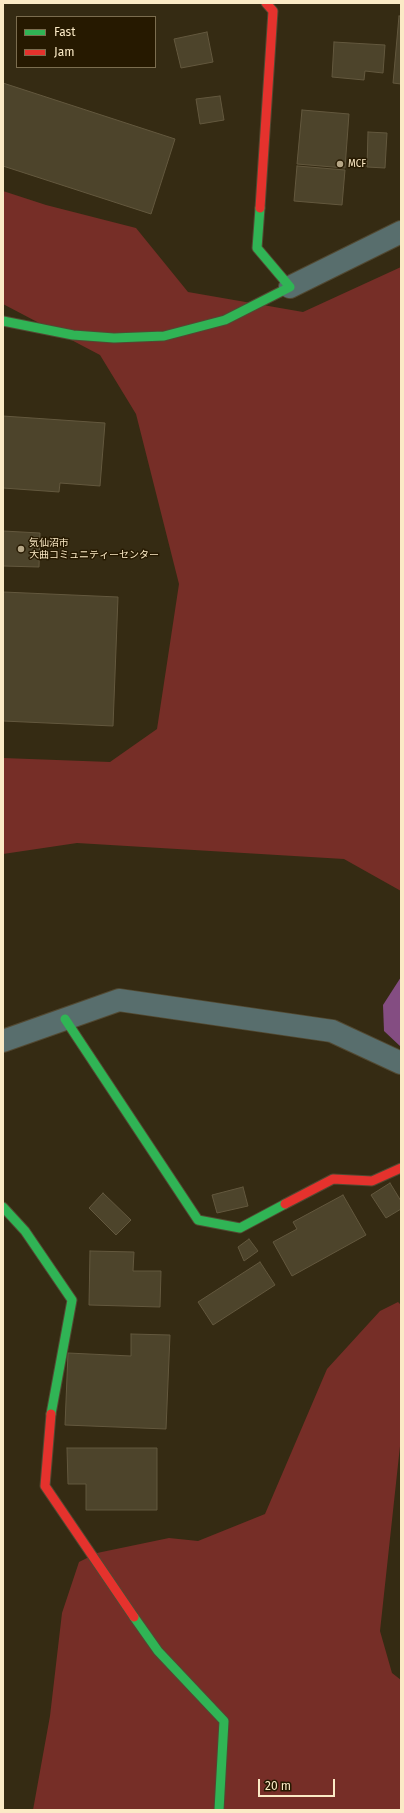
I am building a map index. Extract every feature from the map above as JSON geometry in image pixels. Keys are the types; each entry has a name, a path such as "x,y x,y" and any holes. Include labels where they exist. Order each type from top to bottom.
{"street":[{"path":"266,3 273,10 257,248 290,287"},
{"path":"3,320 73,335 114,338 164,336 225,320 401,232"},
{"path":"3,1041 119,1000 332,1031 401,1063"},
{"path":"65,1019 198,1220 240,1228 333,1179 372,1182 401,1168"},
{"path":"3,1207 25,1231 72,1300 51,1410 45,1486 158,1651 224,1721 219,1810"}],"shaded area":[{"path":"3,191 46,205 136,228 188,292 303,312 401,267 401,891 344,859 77,843 3,854 3,758 110,762 157,729 179,584 136,414 100,355 3,304"},
{"path":"401,977 401,1047 384,1031 383,1005"},
{"path":"398,1302 401,1305 401,1437 380,1631 392,1673 401,1680 401,1810 33,1810 50,1716 62,1613 79,1562 97,1553 169,1538 198,1541 265,1514 327,1369 380,1311"}],"building":[{"path":"399,16 401,16 401,84 393,83"},
{"path":"207,32 213,62 181,68 174,39"},
{"path":"334,42 385,45 383,73 365,71 364,80 332,77"},
{"path":"3,83 175,139 151,214 3,166"},
{"path":"220,96 224,120 200,124 196,99"},
{"path":"302,110 349,114 345,168 297,164"},
{"path":"368,132 387,133 385,168 367,167"},
{"path":"297,166 345,170 342,205 294,201"},
{"path":"3,416 105,423 100,486 60,483 59,492 3,488"},
{"name":"気仙沼市 大曲コミュニティーセンター","path":"3,531 40,533 39,567 3,566"},
{"path":"3,592 118,597 113,726 3,721"},
{"path":"390,1183 401,1201 401,1209 386,1218 371,1195"},
{"path":"243,1187 248,1206 217,1213 212,1195"},
{"path":"103,1193 131,1220 116,1235 89,1208"},
{"path":"343,1195 366,1235 292,1276 273,1242 297,1229 293,1222"},
{"path":"249,1239 258,1251 244,1261 238,1247"},
{"path":"90,1251 134,1252 133,1271 161,1271 160,1307 89,1305"},
{"path":"260,1262 275,1285 213,1325 198,1302"},
{"path":"131,1334 170,1335 166,1429 65,1425 68,1353 131,1356"},
{"path":"67,1448 157,1448 157,1510 86,1510 86,1484 68,1484"}],"traffic: fast":[{"path":"3,321 73,335 114,338 164,336 225,320 290,287 257,248 260,208"},
{"path":"65,1019 198,1220 240,1228 285,1204"},
{"path":"3,1207 25,1231 72,1300 51,1414"},
{"path":"134,1617 158,1651 224,1721 219,1810"}],"traffic: jam":[{"path":"260,208 273,11 266,3"},
{"path":"285,1204 333,1179 372,1181 401,1168"},
{"path":"51,1414 45,1486 134,1617"}],"place":[{"name":"MCF","path":"340,164"},
{"name":"気仙沼市 大曲コミュニティーセンター","path":"21,549"}]}
